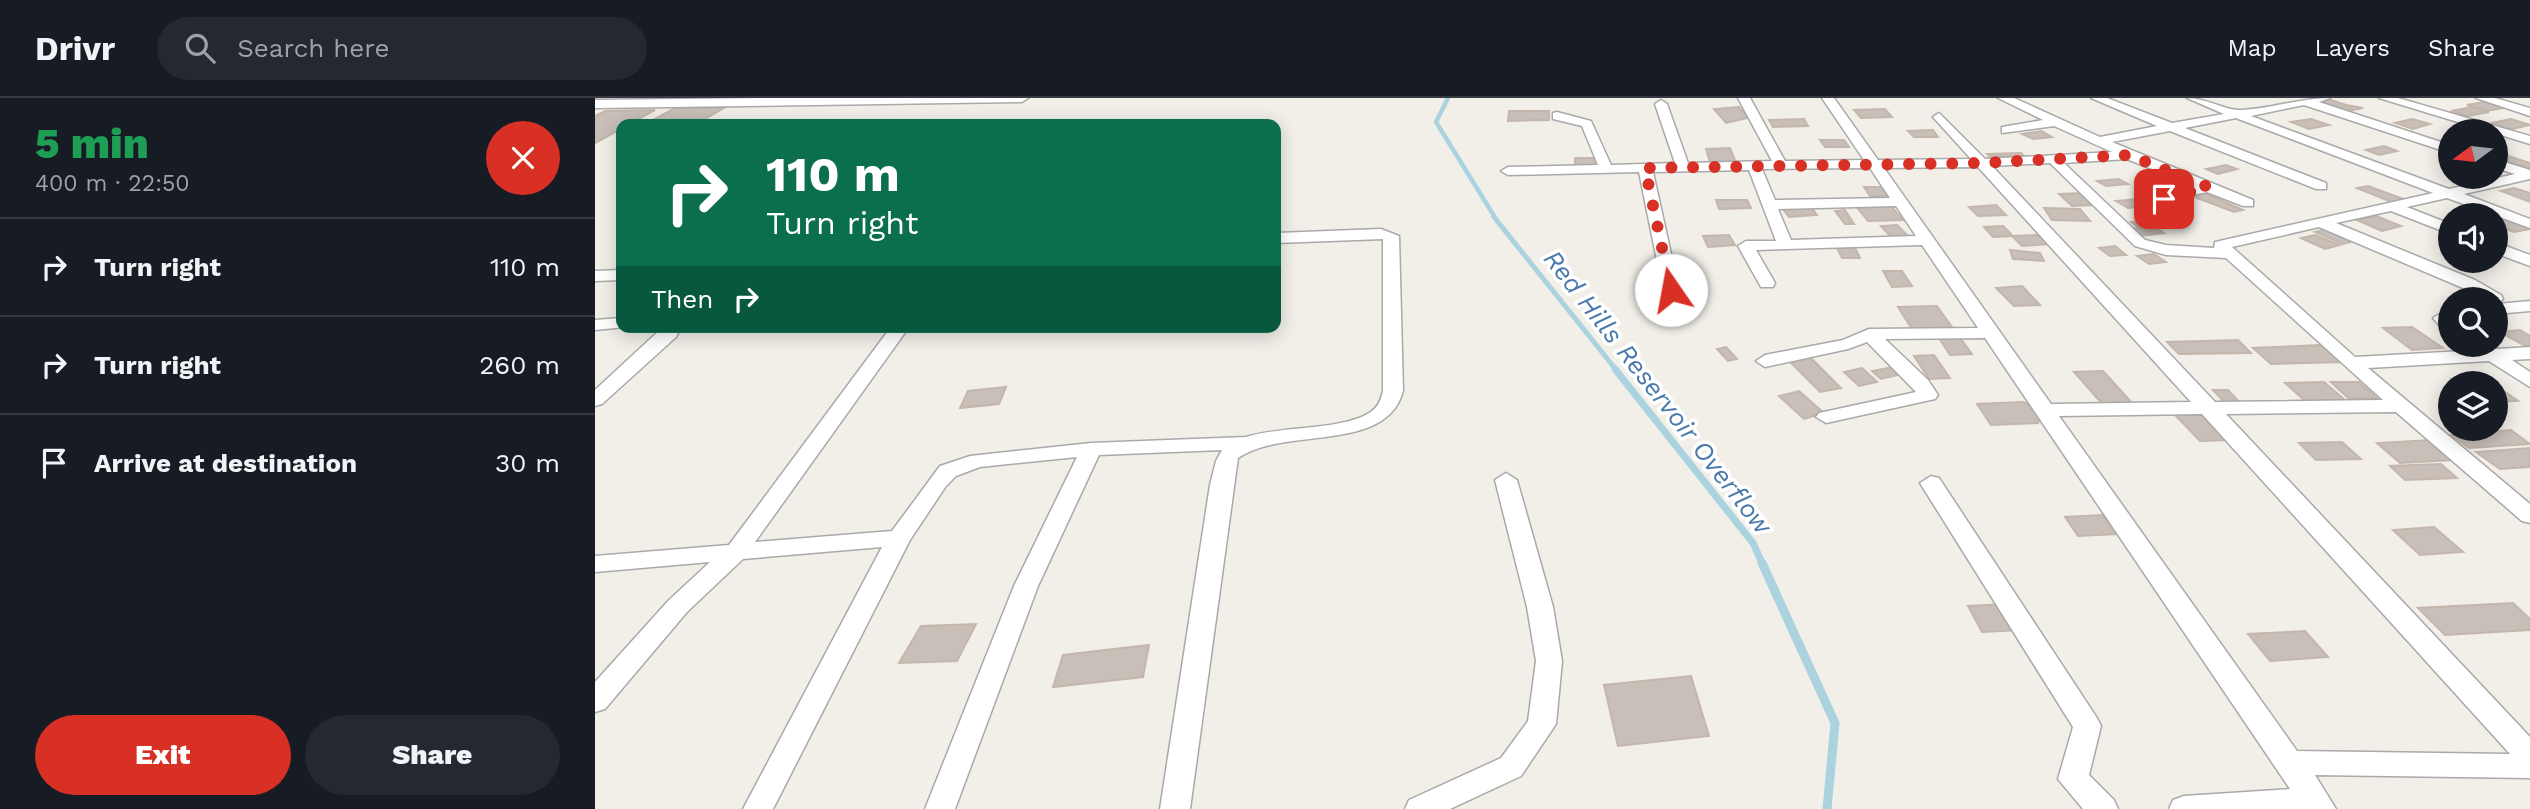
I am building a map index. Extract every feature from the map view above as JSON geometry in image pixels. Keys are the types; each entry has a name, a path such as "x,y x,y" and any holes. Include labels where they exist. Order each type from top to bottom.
{"street":[{"path":"595,104 1022,98"},
{"path":"1744,98 1781,165"},
{"path":"1828,98 2318,805"},
{"path":"2004,98 2129,155 2248,203"},
{"path":"2097,98 2321,186"},
{"path":"2193,98 2530,224"},
{"path":"2099,141 2301,100 2324,98"},
{"path":"2385,98 2530,140"},
{"path":"2491,99 2530,112"},
{"path":"2301,100 2438,145"},
{"path":"1661,104 1682,167"},
{"path":"1557,116 1587,124 1605,168"},
{"path":"1939,117 2530,757"},
{"path":"2005,130 2054,122"},
{"path":"1508,171 1982,163 2129,155"},
{"path":"2054,160 2140,243 2166,250 2231,254"},
{"path":"1754,165 1767,205 1785,245"},
{"path":"2508,167 2530,175 2508,180"},
{"path":"1645,168 1671,290"},
{"path":"2164,199 2208,187"},
{"path":"2466,189 2221,244 2351,363 2530,516"},
{"path":"1767,205 1899,202"},
{"path":"2392,206 2438,224"},
{"path":"2320,222 2474,287"},
{"path":"758,809 899,538 937,481 961,465 1091,449 1245,443 1376,418 1388,407 1393,391 1391,236 1381,234 1281,238"},
{"path":"1767,282 1746,246 1926,240"},
{"path":"2508,252 2530,261"},
{"path":"595,276 616,275"},
{"path":"2508,305 2530,306"},
{"path":"595,325 616,323"},
{"path":"595,400 670,333"},
{"path":"595,701 678,606 736,552 896,333"},
{"path":"1765,361 1847,344 1869,334 1990,333"},
{"path":"1826,417 1928,395 1921,384 1869,334"},
{"path":"2508,352 2530,353"},
{"path":"2351,363 2438,355"},
{"path":"2496,357 2530,381"},
{"path":"2043,410 2402,407"},
{"path":"1175,809 1220,485 1228,456 1245,443"},
{"path":"940,809 1026,586 1091,449"},
{"path":"1420,809 1511,767 1542,724 1549,661 1541,607 1506,480"},
{"path":"1931,483 2087,726 2073,779 2103,809"},
{"path":"595,564 899,538"},
{"path":"2288,763 2530,766"},
{"path":"2185,809 2318,805"}],"building":[{"path":"2328,99 2363,108 2348,111 2319,101"},
{"path":"2489,101 2509,107 2486,111 2467,105"},
{"path":"1739,107 1748,118 1726,123 1714,109"},
{"path":"2472,107 2489,112 2467,116 2451,111"},
{"path":"675,108 724,108 705,119 655,119"},
{"path":"1885,109 1892,117 1861,118 1854,110"},
{"path":"655,110 638,119 616,119 616,132 595,143 595,116 605,111"},
{"path":"1509,111 1549,111 1549,120 1508,121"},
{"path":"1804,119 1808,126 1773,127 1769,120"},
{"path":"2311,119 2329,125 2309,129 2291,122"},
{"path":"2412,119 2430,124 2413,129 2395,123"},
{"path":"2511,119 2530,125 2508,130 2508,120"},
{"path":"1933,130 1938,137 1914,137 1908,131"},
{"path":"2041,131 2052,137 2033,139 2022,134"},
{"path":"1820,140 1844,140 1849,147 1825,147"},
{"path":"2384,146 2397,151 2379,155 2366,150"},
{"path":"1730,148 1737,165 1711,165 1706,149"},
{"path":"2021,153 2026,158 1992,159 1987,154"},
{"path":"2508,156 2530,163 2530,168 2508,162"},
{"path":"1575,158 1596,158 1596,165 1575,165"},
{"path":"2226,165 2237,169 2218,174 2206,169"},
{"path":"2151,172 2169,180 2158,183 2139,174"},
{"path":"2119,179 2128,184 2106,186 2097,181"},
{"path":"2368,186 2406,200 2394,203 2357,188"},
{"path":"1864,187 1886,187 1892,196 1870,196"},
{"path":"2514,188 2530,193 2530,202 2501,191"},
{"path":"2202,192 2243,210 2234,212 2189,195"},
{"path":"2083,193 2095,205 2072,206 2059,194"},
{"path":"2150,198 2162,205 2128,208 2116,201"},
{"path":"1716,200 1747,200 1751,208 1719,209"},
{"path":"1890,205 1903,220 1868,221 1856,206"},
{"path":"1996,205 2006,215 1978,216 1969,207"},
{"path":"1811,207 1817,215 1789,217 1783,209"},
{"path":"2044,208 2080,209 2090,221 2052,220"},
{"path":"1845,210 1854,224 1845,224 1835,211"},
{"path":"2376,216 2401,226 2382,231 2357,220"},
{"path":"2508,219 2530,228 2530,229 2514,232 2508,230"},
{"path":"2145,221 2164,233 2139,236 2129,229 2139,228 2131,222"},
{"path":"1897,225 1907,235 1891,237 1881,226"},
{"path":"2003,226 2013,236 1993,237 1984,227"},
{"path":"2330,228 2358,240 2343,244 2315,232"},
{"path":"1729,235 1735,245 1708,247 1703,236"},
{"path":"2039,235 2050,244 2022,246 2012,236"},
{"path":"2315,235 2340,245 2325,249 2301,238"},
{"path":"2115,246 2126,255 2110,256 2099,248"},
{"path":"1837,248 1855,248 1860,258 1842,258"},
{"path":"2010,250 2040,253 2044,261 2013,259"},
{"path":"2154,254 2166,262 2149,264 2137,256"},
{"path":"1883,271 1902,271 1912,286 1892,287"},
{"path":"2022,286 2040,305 2014,306 1996,288"},
{"path":"1937,306 1952,327 1912,329 1898,307"},
{"path":"2412,327 2438,345 2438,348 2412,350 2383,328"},
{"path":"2520,330 2530,336 2530,346 2508,336 2508,331"},
{"path":"1937,335 1958,335 1972,354 1950,355"},
{"path":"2238,340 2251,353 2179,354 2167,342"},
{"path":"2321,345 2342,362 2271,364 2253,348"},
{"path":"1726,347 1737,359 1728,361 1717,349"},
{"path":"1934,355 1950,378 1929,379 1914,356"},
{"path":"1809,356 1841,388 1820,392 1788,360"},
{"path":"1898,366 1906,373 1881,379 1872,371"},
{"path":"1862,368 1877,382 1859,386 1844,372"},
{"path":"2103,371 2134,405 2104,406 2074,372"},
{"path":"2324,382 2345,400 2305,401 2285,383"},
{"path":"2331,382 2359,382 2377,398 2348,398"},
{"path":"1006,387 999,404 960,408 968,391"},
{"path":"2213,390 2228,390 2243,406 2228,406"},
{"path":"1799,391 1824,413 1804,419 1779,396"},
{"path":"2508,394 2518,401 2508,401"},
{"path":"2023,402 2043,410 2038,423 1991,425 1977,404"},
{"path":"2203,414 2229,440 2200,441 2175,415"},
{"path":"2508,430 2530,444 2469,448 2459,441 2508,441"},
{"path":"2432,440 2457,460 2400,463 2377,443"},
{"path":"2342,442 2361,459 2316,460 2299,443"},
{"path":"2530,448 2530,467 2500,469 2476,452"},
{"path":"2441,464 2457,478 2405,480 2390,466"},
{"path":"2103,515 2117,534 2078,536 2065,517"},
{"path":"2434,527 2463,552 2420,555 2393,530"},
{"path":"2513,603 2530,619 2530,630 2445,635 2418,608"},
{"path":"2005,604 2020,630 1982,632 1968,606"},
{"path":"976,624 957,661 899,663 921,626"},
{"path":"2305,631 2328,657 2270,661 2248,634"},
{"path":"1149,645 1143,677 1053,687 1063,655"},
{"path":"1691,676 1709,736 1618,746 1604,685"}],"waterway":[{"name":"Red Hills Reservoir Overflow","path":"1448,98 1436,122 1496,219"},
{"name":"Red Hills Reservoir Overflow","path":"1494,217 1617,371"},
{"name":"Red Hills Reservoir Overflow","path":"1615,369 1753,543 1763,565"},
{"name":"Red Hills Reservoir Overflow","path":"1762,563 1835,723 1827,809"}],"route":[{"path":"1671,290 1645,168 1982,163 2129,155 2208,187 2164,199"}]}
